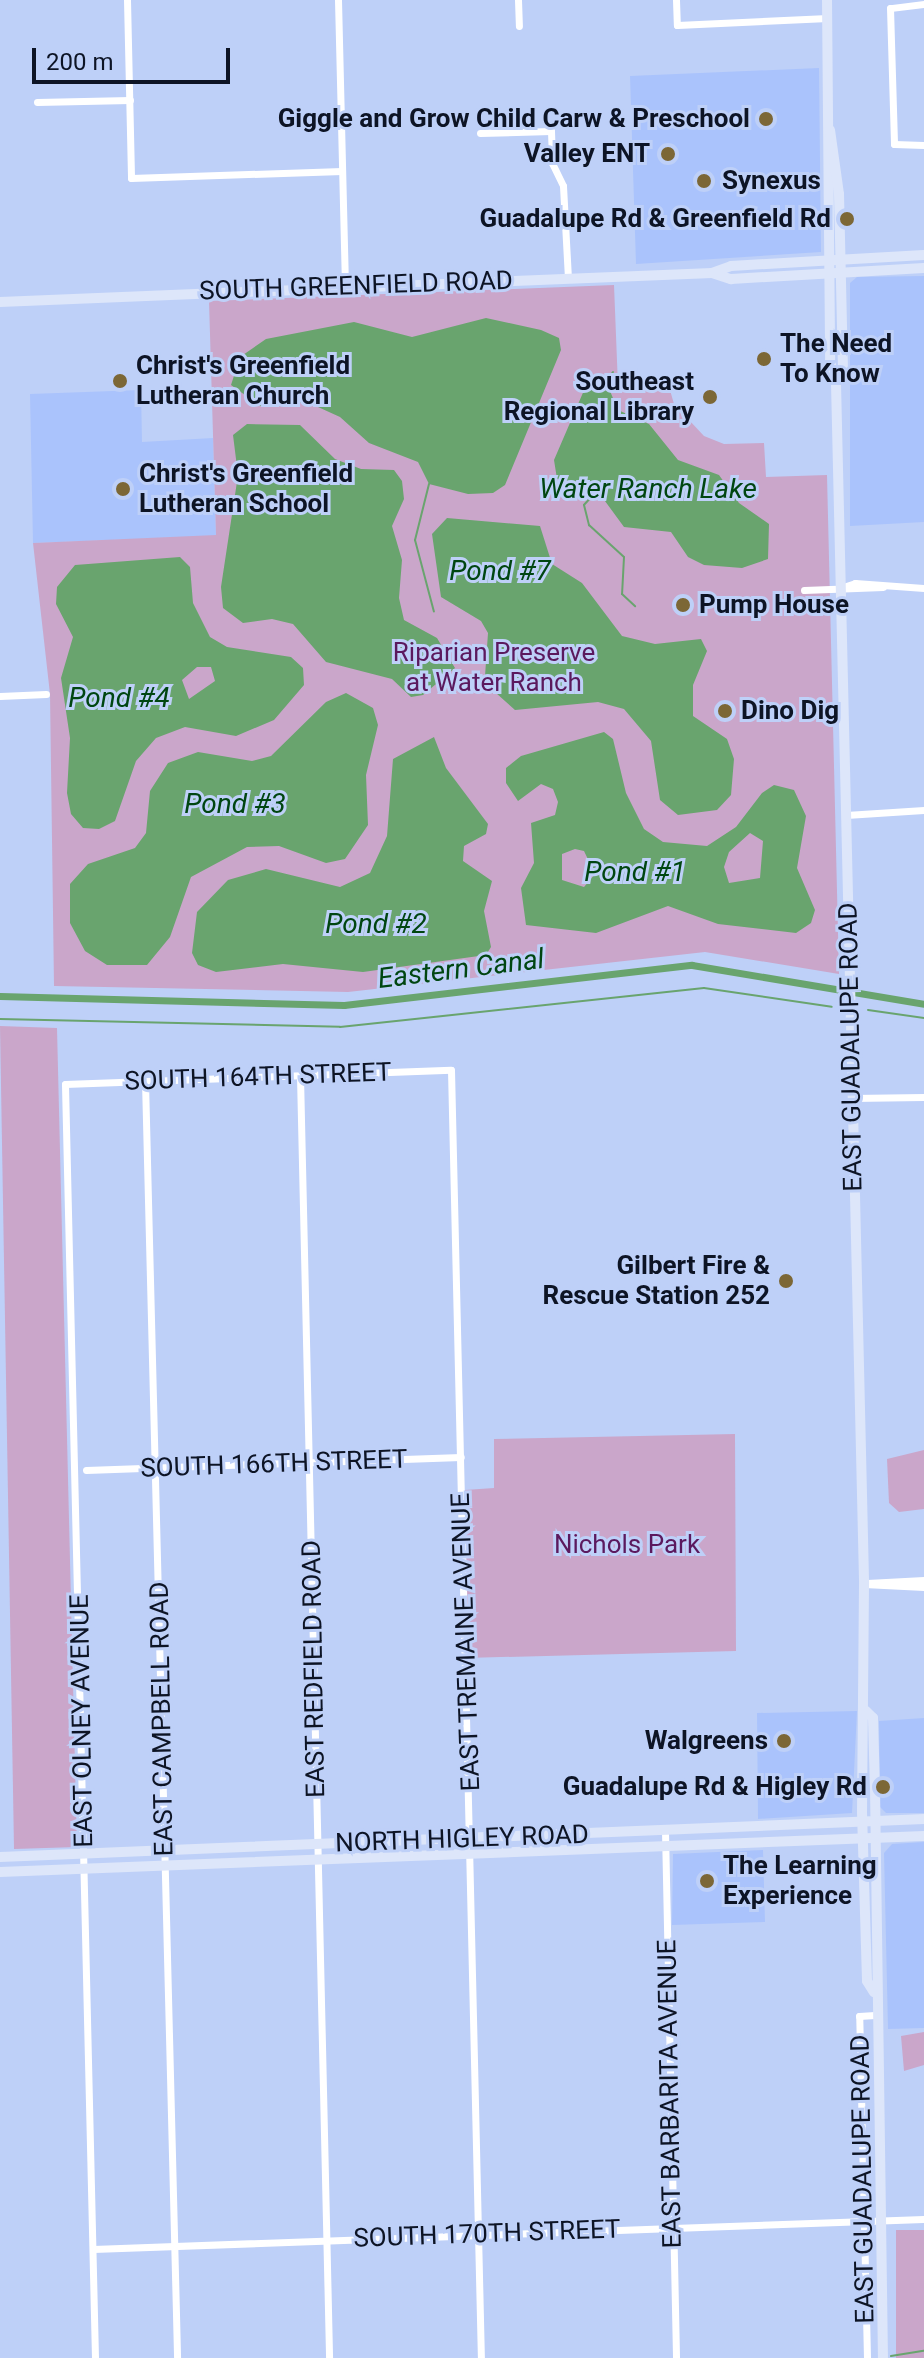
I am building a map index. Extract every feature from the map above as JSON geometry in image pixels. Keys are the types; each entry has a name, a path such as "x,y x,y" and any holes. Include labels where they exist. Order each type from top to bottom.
{"main road":[{"name":"EAST GUADALUPE ROAD","path":"827,0 830,130 825,138 843,372 836,383 864,1584 866,1711 861,1718 863,1839 867,1981 874,1992"},
{"path":"712,273 742,266 924,255"},
{"name":"SOUTH GREENFIELD ROAD","path":"0,302 712,273 731,279 924,268"},
{"name":"EAST GUADALUPE ROAD","path":"866,1711 873,1718 876,1821 874,1992 883,2358"},
{"name":"NORTH HIGLEY ROAD","path":"0,1857 924,1819"},
{"name":"NORTH HIGLEY ROAD","path":"0,1872 924,1836"}],"street":[{"path":"127,0 131,178 342,171"},
{"path":"338,0 345,287"},
{"path":"518,0 519,26"},
{"path":"676,0 677,25 828,18"},
{"path":"924,4 891,6 894,144 924,145"},
{"path":"37,102 130,100"},
{"path":"480,133 551,131 552,163 563,186 568,278"},
{"path":"804,590 924,588"},
{"path":"0,696 46,694"},
{"path":"846,815 924,810"},
{"name":"SOUTH 164TH STREET","path":"65,1084 451,1070"},
{"name":"EAST TREMAINE AVENUE","path":"451,1070 472,1854 481,2358"},
{"name":"EAST REDFIELD ROAD","path":"300,1076 329,2358"},
{"name":"EAST CAMPBELL ROAD","path":"145,1081 177,2358"},
{"name":"EAST OLNEY AVENUE","path":"65,1084 86,1869 95,2358"},
{"path":"852,1098 924,1097"},
{"name":"SOUTH 166TH STREET","path":"86,1470 461,1457"},
{"path":"864,1584 924,1580"},
{"path":"864,1584 924,1587"},
{"name":"EAST BARBARITA AVENUE","path":"665,1831 676,2358"},
{"name":"EAST GUADALUPE ROAD","path":"867,2358 859,2016 875,2015"},
{"name":"SOUTH 170TH STREET","path":"93,2249 924,2219"}],"shaded area":[{"path":"819,68 821,252 636,264 630,76"},
{"path":"924,276 924,522 850,526 850,283 857,277"},
{"name":"Christ's Greenfield Lutheran School","path":"141,390 142,442 213,438 216,536 33,543 30,394"},
{"path":"857,1711 852,1813 758,1819 757,1713"},
{"path":"924,1718 924,1813 886,1813 880,1807 879,1721"},
{"path":"924,1842 924,2028 888,2029 884,1853 892,1844"},
{"path":"763,1850 765,1922 672,1925 673,1854"}],"green space":[{"name":"Riparian Preserve at Water Ranch","path":"614,285 618,386 668,383 674,404 704,436 724,444 764,443 766,477 827,475 839,974 705,952 348,992 54,986 50,694 33,543 216,535 209,301"},
{"path":"0,1026 57,1028 77,1847 14,1849"},
{"name":"Nichols Park","path":"735,1434 736,1651 465,1658 465,1490 494,1488 494,1439"},
{"path":"924,1450 924,1509 899,1512 889,1503 887,1459"},
{"path":"924,2032 924,2065 904,2071 901,2036"},
{"path":"896,2230 924,2230 924,2358 896,2358"}],"water":[{"path":"486,318 541,330 559,338 561,350 505,485 493,493 468,494 429,484 418,462 369,443 340,417 307,402 260,406 231,385 240,357 266,339 354,322 412,337"},
{"name":"Water Ranch Lake","path":"585,388 610,391 618,410 649,424 678,460 719,475 739,503 769,524 768,559 742,568 704,565 688,557 671,532 624,527 594,486 557,479 554,460"},
{"path":"247,424 300,425 335,459 361,469 394,470 402,481 404,499 392,526 402,560 399,598 404,620 437,638 455,668 423,695 411,697 392,679 326,662 293,624 272,619 243,623 223,608 221,587 238,475 233,435"},
{"name":"Pond #7","path":"447,518 540,526 552,564 582,583 622,636 655,644 701,639 707,651 693,685 693,716 727,739 734,759 731,795 717,810 678,815 660,800 651,741 624,709 598,702 515,710 496,693 485,676 488,633 481,621 441,597 432,534"},
{"name":"Pond #4","path":"180,557 190,567 193,603 210,637 227,647 291,657 303,668 304,685 274,720 236,736 185,727 156,738 136,761 115,821 99,829 83,828 71,814 67,793 70,738 61,678 73,637 56,604 57,587 75,565","holes":["197,667 211,667 215,681 189,699 182,680"]},
{"name":"Pond #3","path":"346,693 373,708 378,725 366,775 368,825 345,859 326,863 279,846 247,847 191,877 170,937 147,965 107,965 85,951 70,923 70,884 88,864 135,848 146,833 150,791 168,763 198,752 252,761 271,756 326,702"},
{"name":"Pond #1","path":"604,732 613,739 626,793 644,829 663,842 707,846 736,827 762,793 774,785 794,790 806,816 797,868 815,910 811,923 796,933 718,924 668,906 596,933 526,925 521,888 534,863 531,823 555,815 558,802 553,789 541,784 518,801 506,783 506,768 521,756","holes":["750,833 763,841 760,878 729,883 724,867 729,852","575,849 584,851 595,874 584,887 562,880 562,854"]},
{"name":"Pond #2","path":"434,737 446,768 488,824 486,834 464,846 463,861 492,881 484,911 491,947 486,955 363,972 283,964 216,972 198,965 192,953 197,912 228,880 266,869 340,887 370,873 387,836 393,759"}],"waterway":[{"path":"610,376 613,372"},
{"path":"429,484 415,540 434,612"},
{"path":"595,493 584,505 589,525 624,557 622,594 635,606"},
{"name":"Eastern Canal","path":"0,996 344,1005 692,965 924,1004"},
{"path":"0,1019 340,1027 704,988 832,1007"},
{"path":"868,1010 924,1018"},
{"path":"891,2356 924,2351"}],"place":[{"name":"Giggle and Grow Child Carw & Preschool","path":"766,119"},
{"name":"Valley ENT","path":"668,154"},
{"name":"Synexus","path":"704,181"},
{"name":"Guadalupe Rd & Greenfield Rd","path":"847,219"},
{"name":"The Need To Know","path":"764,359"},
{"name":"Christ's Greenfield Lutheran Church","path":"120,381"},
{"name":"Southeast Regional Library","path":"710,397"},
{"name":"Christ's Greenfield Lutheran School","path":"123,489"},
{"name":"Pump House","path":"683,605"},
{"name":"Dino Dig","path":"725,711"},
{"name":"Gilbert Fire & Rescue Station 252","path":"786,1281"},
{"name":"Walgreens","path":"784,1741"},
{"name":"Guadalupe Rd & Higley Rd","path":"883,1787"},
{"name":"The Learning Experience","path":"707,1881"}]}
